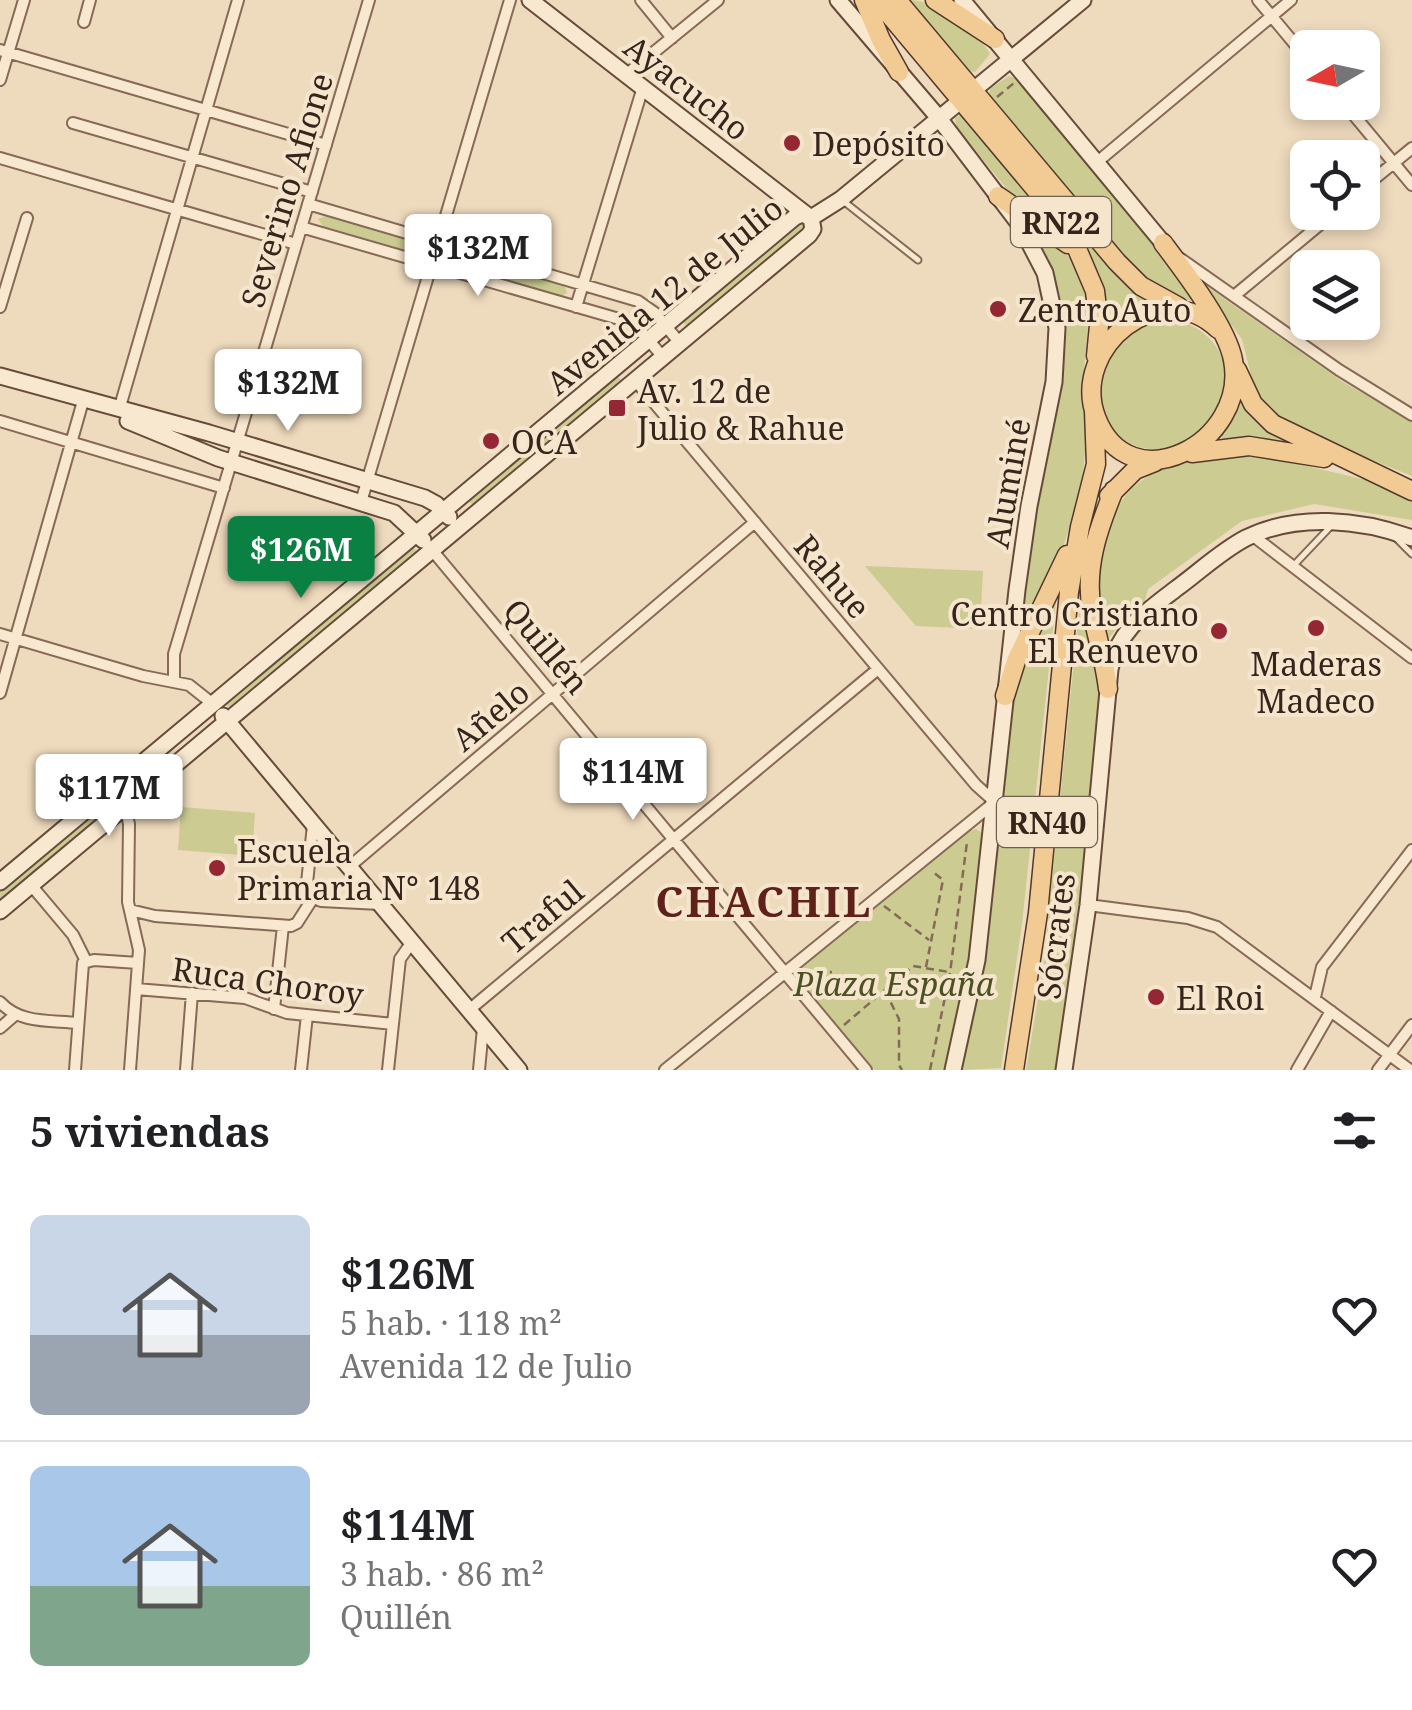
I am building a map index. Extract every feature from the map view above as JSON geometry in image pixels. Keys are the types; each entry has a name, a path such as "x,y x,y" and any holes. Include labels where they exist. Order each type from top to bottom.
{"main road":[{"path":"864,0 880,40 899,72"},
{"name":"RN22","path":"877,0 1117,262 1154,295 1186,310"},
{"name":"RN22","path":"897,0 1083,258 1098,307 1094,372"},
{"path":"934,0 996,40"},
{"path":"998,196 1058,235 1083,258"},
{"path":"1163,243 1203,298 1218,329"},
{"path":"1094,372 1105,347 1134,319 1158,310 1200,314 1218,329"},
{"name":"RN40","path":"1218,329 1247,395 1262,414 1286,431 1410,489"},
{"name":"RN40","path":"1072,573 1086,532 1114,490 1135,470 1202,443 1221,420 1233,391 1234,360"},
{"name":"RN40","path":"1014,1070 1038,912 1072,573 1096,464 1094,372"},
{"name":"RN40","path":"1094,410 1103,431 1118,447 1139,457 1169,458 1230,446 1266,447 1364,468"},
{"path":"1108,689 1091,607 1090,583 1094,543 1114,490"},
{"path":"1005,696 1016,661 1052,590 1085,508"}],"street":[{"path":"0,80 4,51 24,0"},
{"path":"84,22 90,0"},
{"path":"119,410 238,0"},
{"name":"Severino Afione","path":"174,682 174,654 369,0"},
{"path":"361,502 510,0"},
{"name":"Ayacucho","path":"530,0 811,218"},
{"path":"642,0 672,38"},
{"path":"626,74 718,0"},
{"name":"Aluminé","path":"838,0 938,117 1030,240 1045,273 1055,311 1058,346 1054,382 1023,545 977,960 953,1070"},
{"path":"962,0 1163,243 1338,370 1412,414"},
{"name":"Avenida 12 de Julio","path":"811,218 841,199 1083,0"},
{"path":"1258,0 1290,39"},
{"path":"1096,163 1290,0"},
{"path":"4,51 326,144"},
{"path":"576,307 643,87"},
{"path":"1358,120 1412,185"},
{"path":"73,124 192,158 438,242 644,304 680,343"},
{"path":"1380,174 1412,148"},
{"path":"0,158 296,244"},
{"name":"Avenida 12 de Julio","path":"4,875 795,216 811,218"},
{"path":"0,306 27,218"},
{"name":"Avenida 12 de Julio","path":"0,911 809,235 813,229 811,218"},
{"path":"301,227 631,323 663,357"},
{"path":"1234,296 1313,230"},
{"path":"0,376 430,500 458,528"},
{"name":"Rahue","path":"635,380 976,785 995,802"},
{"path":"0,693 83,402"},
{"name":"Quillén","path":"83,402 231,462 399,516 432,550 866,1070"},
{"path":"0,421 224,488"},
{"name":"Añelo","path":"349,867 754,522"},
{"path":"1252,536 1301,523 1336,522 1412,538"},
{"path":"1252,536 1412,658"},
{"name":"Sócrates","path":"1064,1070 1088,905 1113,657 1132,624 1252,536"},
{"path":"0,634 197,689 519,1070"},
{"name":"Traful","path":"469,1010 878,669"},
{"path":"108,792 129,824 130,910 138,941 130,1070"},
{"path":"665,1070 995,802"},
{"path":"313,898 306,883 314,824"},
{"path":"1314,997 1322,967 1412,850"},
{"path":"31,885 73,935 86,961"},
{"path":"313,898 380,904"},
{"path":"130,910 155,916 284,926 297,923 313,898"},
{"path":"1088,905 1203,922 1231,936 1410,1070"},
{"path":"274,1010 284,926"},
{"path":"388,1070 400,958 412,942"},
{"path":"86,961 138,963"},
{"path":"75,1070 81,971 86,961"},
{"name":"Ruca Choroy","path":"136,989 252,999 274,1010 393,1024"},
{"path":"186,1070 192,994"},
{"path":"1,1004 15,1015 78,1023"},
{"path":"1297,1070 1318,1040 1331,1011"},
{"path":"0,1028 15,1015"},
{"path":"301,1070 306,1015"},
{"path":"1378,1070 1412,1025"},
{"path":"479,1070 483,1027"}],"lane":[{"path":"841,199 918,260"},
{"path":"1293,567 1316,538 1336,522"},
{"path":"1391,533 1412,554"}],"path":[{"path":"992,101 1017,81"},
{"path":"930,1070 950,973 967,841 964,838"},
{"path":"926,968 942,880 928,868"},
{"path":"883,905 931,942"},
{"path":"843,1026 913,966 950,973"},
{"path":"802,970 802,976 832,972"},
{"path":"884,990 899,1019 902,1070"}],"green space":[{"path":"908,0 944,10 975,35 990,54 975,72 968,71"},
{"path":"1009,76 1015,78 1163,253 1196,301 1167,292 1124,260 988,95 991,88"},
{"path":"962,114 1055,227 1011,194 957,128 955,118"},
{"path":"326,216 418,242 421,250 415,253 323,226 318,219"},
{"path":"1025,220 1074,264 1084,285 1088,322 1085,451 1075,510 1060,556 1018,642 1030,540 1062,371 1058,299 1046,261"},
{"path":"799,222 804,225 803,232 690,327 684,324 683,320"},
{"path":"1080,232 1147,301 1110,328 1100,277"},
{"path":"455,253 564,285 567,293 561,296 450,263 448,255"},
{"path":"1196,279 1343,382 1412,422 1412,476 1312,436 1268,410 1254,387 1242,339"},
{"path":"1167,319 1195,328 1216,346 1225,371 1225,386 1205,428 1184,444 1160,449 1138,446 1118,435 1105,417 1100,392 1108,363 1125,339 1148,324"},
{"path":"615,375 623,381 476,505 470,503 469,499"},
{"path":"1241,398 1303,447 1224,441 1221,435"},
{"path":"1252,453 1366,480 1412,498 1412,520 1314,504 1242,521 1148,589 1144,604 1107,640 1101,617 1099,568 1110,521 1122,500 1139,483 1171,466"},
{"path":"1091,534 1101,698 1070,995 1057,1070 1026,1070 1043,969 1081,564"},
{"path":"412,546 418,553 233,708 227,706 226,702"},
{"path":"865,566 983,571 980,629 916,626"},
{"path":"1057,591 1022,924 1001,1068 961,1070 988,943 1010,708 1018,674"},
{"path":"104,804 109,811 0,905 0,889"},
{"path":"181,807 255,813 252,856 178,850"},
{"name":"Plaza España","path":"976,829 983,842 969,964 946,1070 875,1070 799,980 797,971 967,832"}],"place":[{"name":"Depósito","path":"792,143"},
{"name":"ZentroAuto","path":"998,309"},
{"name":"Av. 12 de Julio & Rahue","path":"617,408"},
{"name":"OCA","path":"491,441"},
{"name":"Maderas Madeco","path":"1316,628"},
{"name":"Centro Cristiano El Renuevo","path":"1219,631"},
{"name":"Escuela Primaria N° 148","path":"217,868"},
{"name":"El Roi","path":"1156,997"}],"district":[{"name":"CHACHIL","path":"764,900"}]}
